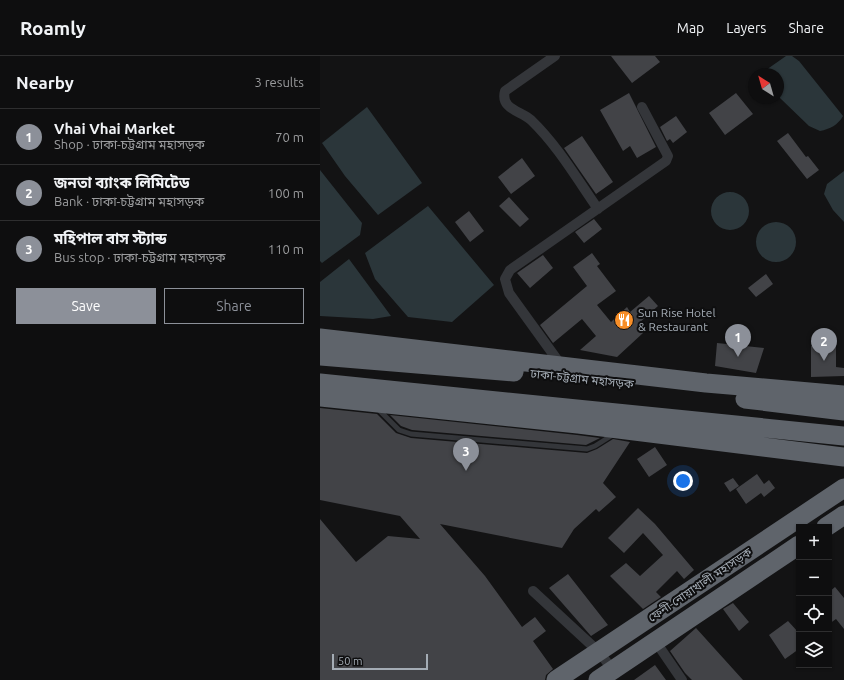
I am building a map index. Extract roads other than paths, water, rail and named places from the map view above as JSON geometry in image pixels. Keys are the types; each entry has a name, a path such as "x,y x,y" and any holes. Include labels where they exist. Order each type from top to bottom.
{"highway":[{"path":"320,338 706,383 844,395"},
{"name":"ঢাকা-চট্টগ্রাম মহাসড়ক","path":"320,356 565,376 844,411"},
{"path":"320,383 844,436"},
{"path":"320,397 620,430 844,458"},
{"name":"ফেনী-নোয়াখালী মহাসড়ক","path":"556,680 844,488"},
{"path":"830,524 844,515"},
{"name":"ফেনী-নোয়াখালী মহাসড়ক","path":"606,675 796,547"}],"street":[{"path":"555,56 505,91 505,102 512,109 530,119 555,146 598,209"},
{"path":"561,366 509,293 505,279 510,270 666,161 668,156 642,107"},
{"path":"533,591 599,652 606,675"},
{"path":"656,642 682,680"}],"lane":[{"path":"372,403 399,430 411,434 587,448 595,446 620,430"}],"place":[{"name":"Sun Rise Hotel & Restaurant","path":"624,320"},
{"name":"Vhai Vhai Market","path":"738,357"},
{"name":"জনতা ব্যাংক লিমিটেড","path":"824,361"},
{"name":"মহিপাল বাস স্ট্যান্ড","path":"466,471"}]}
